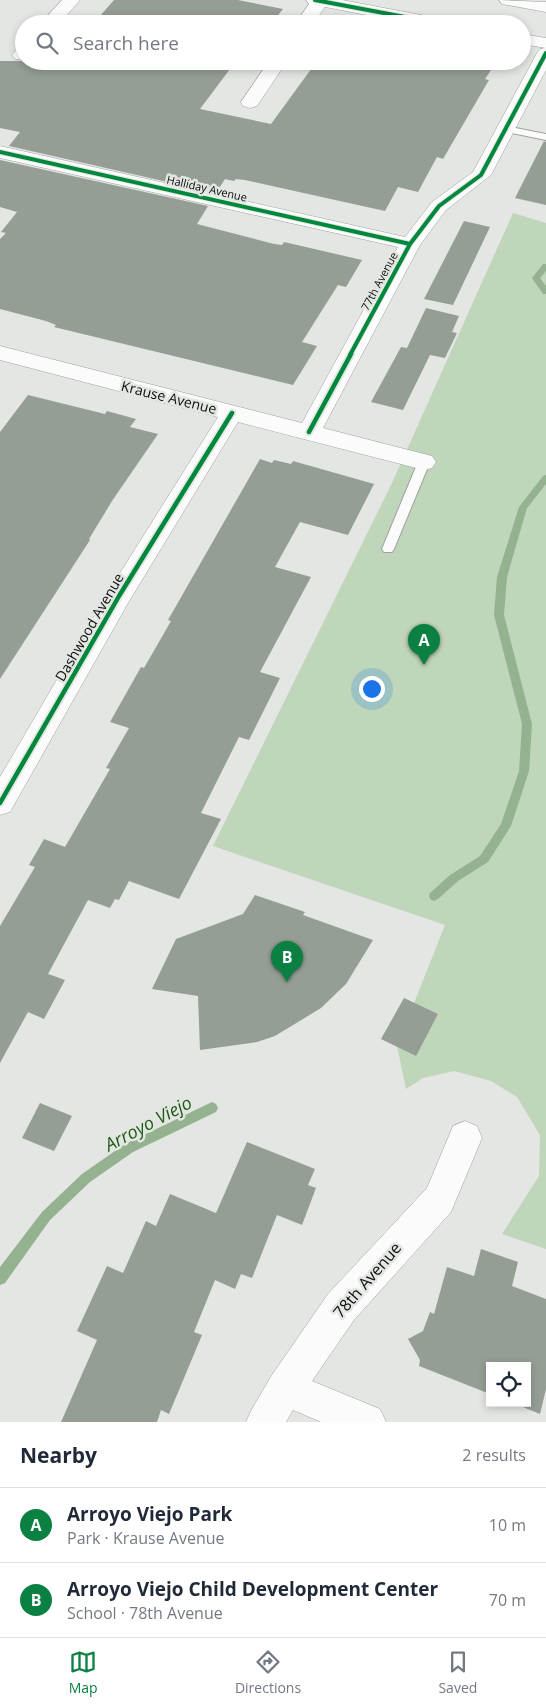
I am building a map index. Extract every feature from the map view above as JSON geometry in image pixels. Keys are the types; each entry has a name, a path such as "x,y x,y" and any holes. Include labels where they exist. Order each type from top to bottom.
{"street":[{"path":"58,15 71,0"},
{"path":"309,15 318,0 396,15"},
{"path":"508,0 546,7"},
{"path":"531,40 546,43"},
{"name":"77th Avenue","path":"309,432 410,244 439,206 481,175 546,53"},
{"path":"250,102 272,70"},
{"name":"Halliday Avenue","path":"0,152 410,244"},
{"name":"Krause Avenue","path":"0,353 424,462"},
{"name":"Dashwood Avenue","path":"0,803 119,596 232,413"},
{"name":"78th Avenue","path":"265,1422 341,1307 438,1200 465,1138"},
{"path":"286,1388 366,1422"}],"lane":[{"path":"505,129 546,137"},
{"path":"388,548 424,462"}],"green space":[{"path":"513,213 546,223 546,1249 502,1234 539,1176 540,1135 517,1097 491,1081 454,1071 423,1078 406,1089 397,1046 445,925 213,846 392,483"}],"building":[{"path":"114,0 238,0 283,9 278,15 101,15"},
{"path":"0,61 15,61 15,70 229,70 200,109 271,124 310,70 491,70 485,79 489,80 443,159 437,157 418,192 398,187 385,211 236,179 234,181 225,179 216,193 9,146 20,132 0,128"},
{"path":"544,141 546,142 546,205 515,198"},
{"path":"0,160 208,206 197,224 274,244 282,245 284,242 362,260 346,287 338,285 302,342 317,346 293,385 54,327 56,325 46,321 0,309 0,239 6,233 1,232 17,212 0,207"},
{"path":"464,221 490,227 453,305 424,299"},
{"path":"426,308 459,316 452,332 457,333 445,358 430,355 403,410 371,402 401,347 407,348"},
{"path":"28,395 105,414 107,411 136,419 130,427 158,434 112,501 90,540 0,679 0,432"},
{"path":"260,459 272,463 274,460 291,464 293,461 374,484 348,535 300,522 275,567 311,577 260,672 280,678 249,740 239,737 201,813 221,819 179,899 129,881 119,900 115,899 110,908 88,900 48,974 65,980 44,1019 28,1012 0,1063 0,926 35,867 29,865 44,839 65,847 110,769 106,768 129,728 110,722 141,667 144,668 171,621 168,620"},
{"path":"255,895 305,912 303,915 373,940 346,984 321,1008 275,1036 257,1042 200,1050 198,996 152,989 176,939 243,914"},
{"path":"404,998 438,1014 416,1056 381,1039"},
{"path":"40,1103 72,1116 54,1151 22,1138"},
{"path":"247,1142 315,1169 308,1185 316,1188 302,1225 277,1215 252,1278 241,1274 235,1289 215,1280 194,1332 202,1335 169,1414 161,1410 157,1422 61,1422 97,1340 77,1331 107,1266 123,1273 146,1221 156,1226 170,1194 216,1213"},
{"path":"481,1249 518,1262 512,1286 546,1299 546,1389 540,1414 523,1407 531,1407 531,1362 486,1362 486,1392 419,1366 420,1360 408,1339 423,1331 430,1312 434,1314 447,1267 474,1276"}],"waterway":[{"name":"Arroyo Viejo","path":"546,266 536,278 546,292"},
{"name":"Arroyo Viejo","path":"434,896 454,878 484,859 506,826 524,771 527,724 499,615 502,577 523,507 546,478"},
{"name":"Arroyo Viejo","path":"0,1278 46,1216 86,1178 129,1148 212,1108"}],"cycle path":[{"path":"315,0 394,15"},
{"path":"309,432 410,244 439,206 481,175 546,53"},
{"path":"0,152 410,244"},
{"path":"0,803 119,596 232,413"}],"place":[{"name":"Arroyo Viejo Park","path":"424,665"},
{"name":"Arroyo Viejo Child Development Center","path":"287,982"}]}
